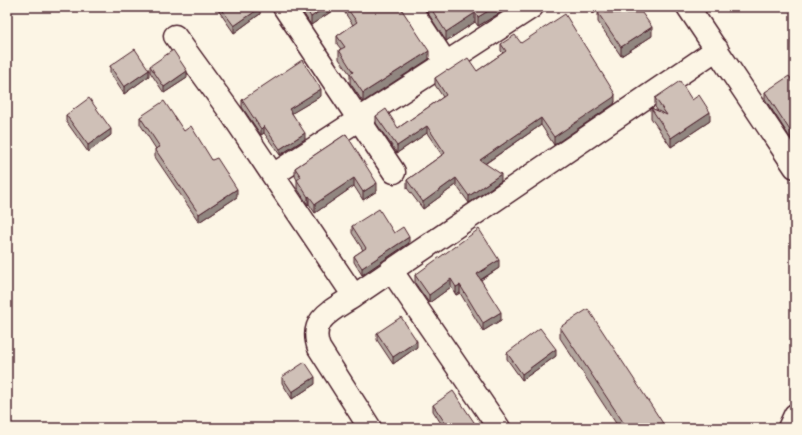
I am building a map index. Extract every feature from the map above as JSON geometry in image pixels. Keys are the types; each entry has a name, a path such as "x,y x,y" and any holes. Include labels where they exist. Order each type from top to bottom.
{"street":[{"path":"284,7 394,172"},
{"path":"409,7 446,63"},
{"path":"273,174 532,7"},
{"path":"688,7 795,167"},
{"path":"175,36 273,174 354,296"},
{"path":"370,428 319,348 316,338 317,326 326,315 717,49"},
{"path":"391,270 499,428"},
{"path":"788,428 795,415"}],"building":[{"path":"220,7 259,7 260,8 234,26"},
{"path":"305,7 326,7 311,17"},
{"path":"346,7 400,7 429,51 363,93 350,74 353,72 339,50 345,47 337,36 357,22"},
{"path":"430,7 495,7 478,17 475,13 446,32"},
{"path":"598,13 642,13 652,27 621,47"},
{"path":"565,14 615,94 614,97 554,137 541,118 480,160 501,174 469,196 456,178 423,202 407,180 445,153 427,126 397,146 376,116 386,109 398,128 446,95 435,78 468,58 477,71 506,51 501,44 515,35 521,43"},
{"path":"795,35 795,42 792,38"},
{"path":"135,49 149,70 124,87 110,66"},
{"path":"173,50 187,71 164,87 150,66"},
{"path":"302,60 321,89 289,109 305,133 280,149 264,126 261,129 242,100"},
{"path":"789,76 795,84 795,130 791,132 765,92"},
{"path":"680,81 692,100 699,95 710,112 671,138 651,108 667,115 655,98"},
{"path":"89,98 111,129 88,145 66,115"},
{"path":"164,101 184,131 191,126 212,160 217,158 237,189 199,214 155,149 160,147 140,117"},
{"path":"346,134 377,183 363,192 354,178 315,204 309,196 308,197 297,180 301,177 295,168"},
{"path":"379,209 394,233 403,227 409,237 362,268 354,256 366,248 352,226"},
{"path":"479,229 499,260 477,274 501,312 483,323 460,285 456,287 451,279 429,295 415,275"},
{"path":"588,309 666,428 627,428 560,327"},
{"path":"401,317 417,341 393,357 377,333"},
{"path":"540,328 556,349 522,374 507,353"},
{"path":"305,362 315,377 292,392 282,377"},
{"path":"453,391 478,428 446,428 444,425 446,424 433,405"}]}
